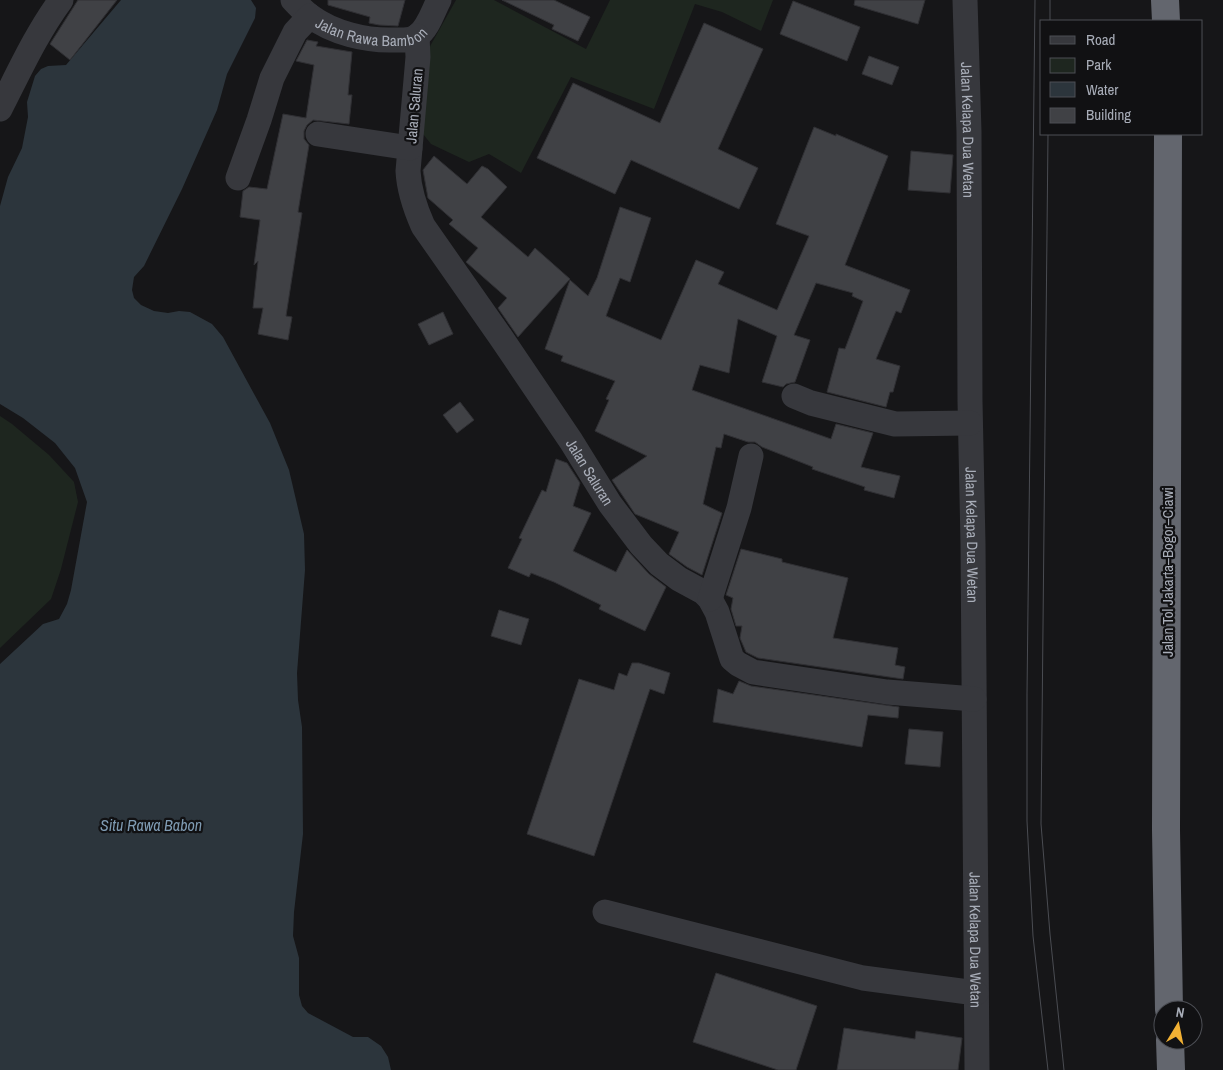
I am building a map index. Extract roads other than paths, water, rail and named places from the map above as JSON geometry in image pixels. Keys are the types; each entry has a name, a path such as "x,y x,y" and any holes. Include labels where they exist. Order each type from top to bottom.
{"highway":[{"path":"1165,0 1166,20"},
{"name":"Jalan Tol Jakarta–Bogor–Ciawi","path":"1168,135 1166,830 1169,1000"},
{"path":"1170,1050 1170,1070"}],"street":[{"path":"0,109 28,53 50,14 61,0"},
{"name":"Jalan Rawa Bambon","path":"301,8 327,26 362,38 398,40 412,39 417,36 423,30 439,0"},
{"name":"Jalan Kelapa Dua Wetan","path":"965,0 970,132 970,422 977,1070"},
{"path":"238,178 260,120 272,78 295,32 301,8"},
{"name":"Jalan Saluran","path":"417,36 418,57 408,171 409,188 419,218 436,247 500,336 572,442 610,504 641,545 659,564 679,579 703,592 710,599"},
{"path":"318,134 410,148"},
{"path":"794,396 811,403 895,424 970,422"},
{"path":"751,456 739,508 710,599 717,612 732,659 753,672 886,692 974,699"},
{"path":"605,912 863,978 976,993"}],"water":[{"name":"Situ Rawa Babon","path":"121,0 251,0 256,8 255,18 227,74 217,110 182,189 144,266 134,277 132,290 134,298 141,305 154,311 168,313 190,312 212,324 223,337 270,423 289,470 304,534 305,570 297,673 302,727 303,834 293,936 299,958 299,995 302,1006 308,1013 353,1037 368,1037 381,1046 388,1057 391,1070 0,1070 0,664 43,624 59,619 67,604 71,590 87,502 75,468 55,443 23,418 0,404 0,206 8,177 22,148 28,117 27,102 35,76 41,69 48,66 66,65"}],"tram line":[{"path":"1035,0 1027,821 1033,936 1048,1070"},
{"path":"1050,0 1050,20"},
{"path":"1048,135 1041,824 1064,1070"}]}
